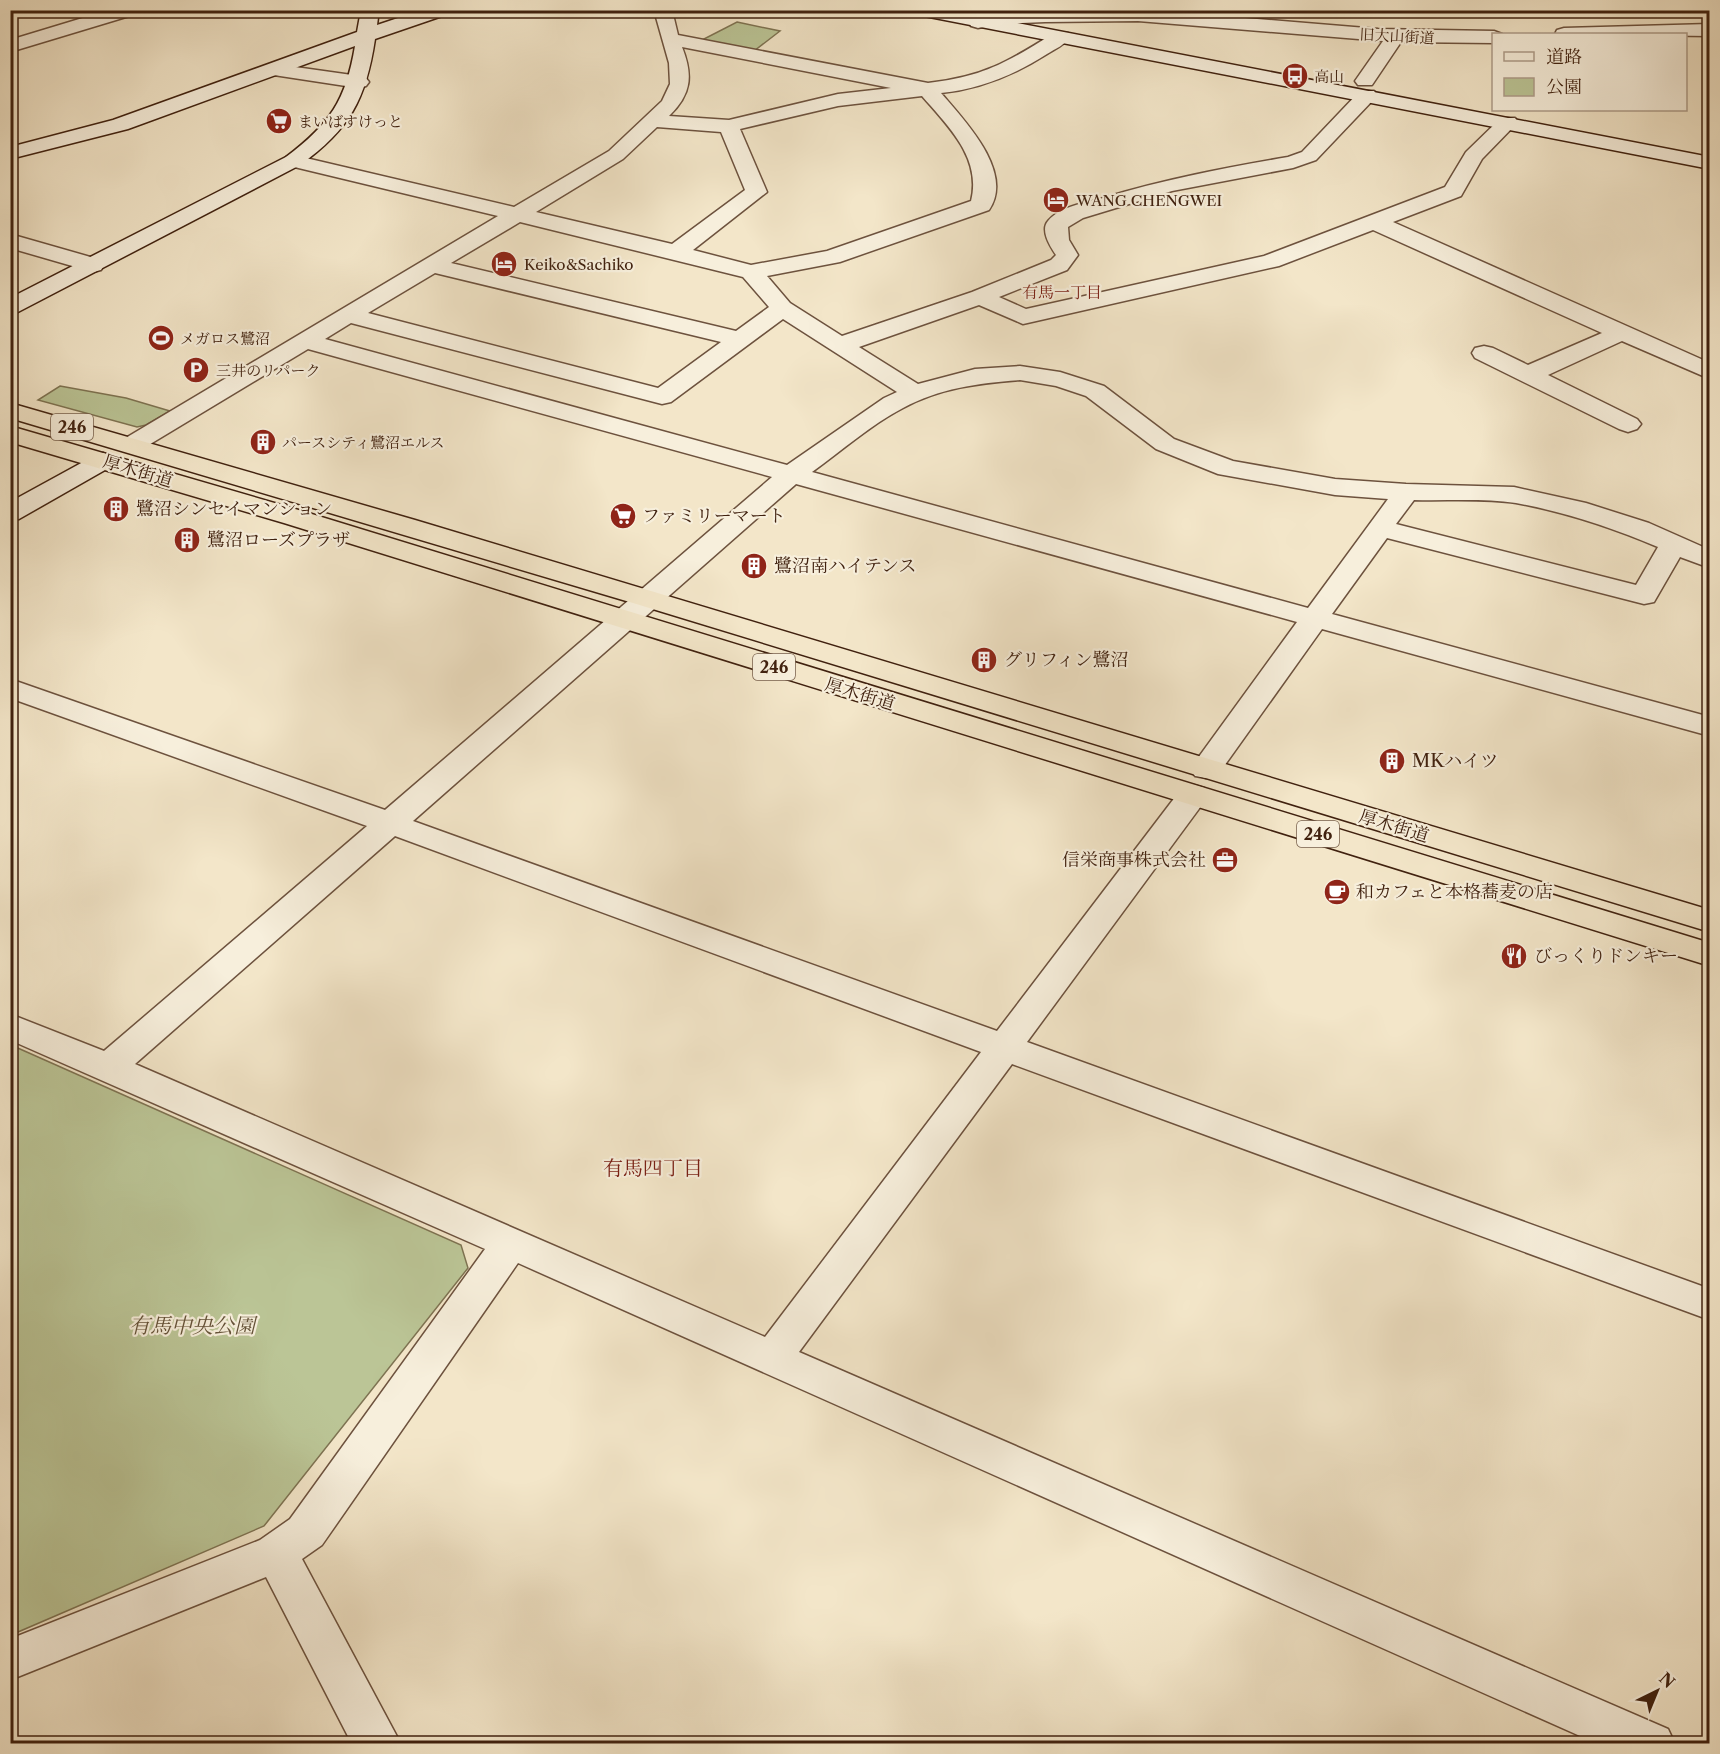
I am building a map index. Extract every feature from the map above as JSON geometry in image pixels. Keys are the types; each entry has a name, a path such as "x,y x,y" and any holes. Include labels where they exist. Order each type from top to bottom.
{"highway":[{"name":"厚木街道","path":"10,410 133,444 831,652 1200,782 1710,955"},
{"name":"厚木街道","path":"10,434 622,621 1710,921"}],"street":[{"path":"10,46 130,10"},
{"path":"10,307 293,161 315,146 336,126 346,112 359,82 370,10"},
{"path":"10,153 119,126 442,10"},
{"path":"133,444 616,155 670,104 680,84 679,63 663,10"},
{"path":"919,10 1060,37 1366,88 1508,122 1710,163"},
{"path":"1605,14 1662,33 1710,30"},
{"name":"旧大山街道","path":"978,22 998,18 1129,16 1183,18 1395,37 1492,37"},
{"path":"653,121 729,126 838,100 962,85 993,76 1015,66 1060,37"},
{"path":"840,345 980,297 1059,265 1067,255 1058,240 1057,224 1075,213 1169,185 1309,156 1366,88 1395,37"},
{"path":"293,161 751,272 832,257 981,206 986,193 983,170 972,146 927,89 670,39"},
{"path":"274,70 359,82"},
{"path":"980,297 1023,317 1271,261 1453,191 1473,156 1508,122"},
{"path":"676,252 756,192 729,126"},
{"path":"1374,222 1710,372"},
{"path":"10,241 93,265"},
{"path":"431,265 739,339"},
{"path":"751,272 782,308 915,393"},
{"path":"347,315 662,397 782,308"},
{"path":"1527,375 1621,333"},
{"path":"305,341 1710,727"},
{"path":"1484,354 1628,424"},
{"path":"109,1067 792,474 893,403 915,393 975,376 1020,373 1060,379 1095,391 1165,444 1227,468 1335,488 1514,495 1577,509 1639,529 1710,560"},
{"path":"10,513 103,461"},
{"path":"772,1358 1200,782 1406,492"},
{"path":"1380,528 1644,596 1674,544"},
{"path":"10,688 389,823 1710,1305"},
{"path":"10,1026 109,1067 1651,1743"},
{"path":"10,1660 276,1552 306,1532 511,1243"},
{"path":"276,1552 377,1743"}],"green space":[{"path":"737,22 780,31 754,51 702,40"},
{"path":"60,386 126,398 170,411 146,425 137,427 38,400"},
{"name":"有馬中央公園","path":"11,1045 461,1245 468,1268 264,1526 11,1635"}],"place":[{"name":"高山","path":"1295,76"},
{"name":"まいばすけっと","path":"279,121"},
{"name":"WANG CHENGWEI","path":"1056,200"},
{"name":"Keiko&Sachiko","path":"504,264"},
{"name":"メガロス鷺沼","path":"161,338"},
{"name":"三井のリパーク","path":"196,370"},
{"name":"パースシティ鷺沼エルス","path":"263,442"},
{"name":"鷺沼シンセイマンション","path":"116,509"},
{"name":"ファミリーマート","path":"623,516"},
{"name":"鷺沼ローズプラザ","path":"187,540"},
{"name":"鷺沼南ハイテンス","path":"754,566"},
{"name":"グリフィン鷺沼","path":"984,660"},
{"name":"MKハイツ","path":"1392,761"},
{"name":"信栄商事株式会社","path":"1225,860"},
{"name":"和カフェと本格蕎麦の店","path":"1337,892"},
{"name":"びっくりドンキー","path":"1514,956"}],"district":[{"name":"有馬一丁目","path":"1062,292"},
{"name":"有馬四丁目","path":"653,1168"}]}
